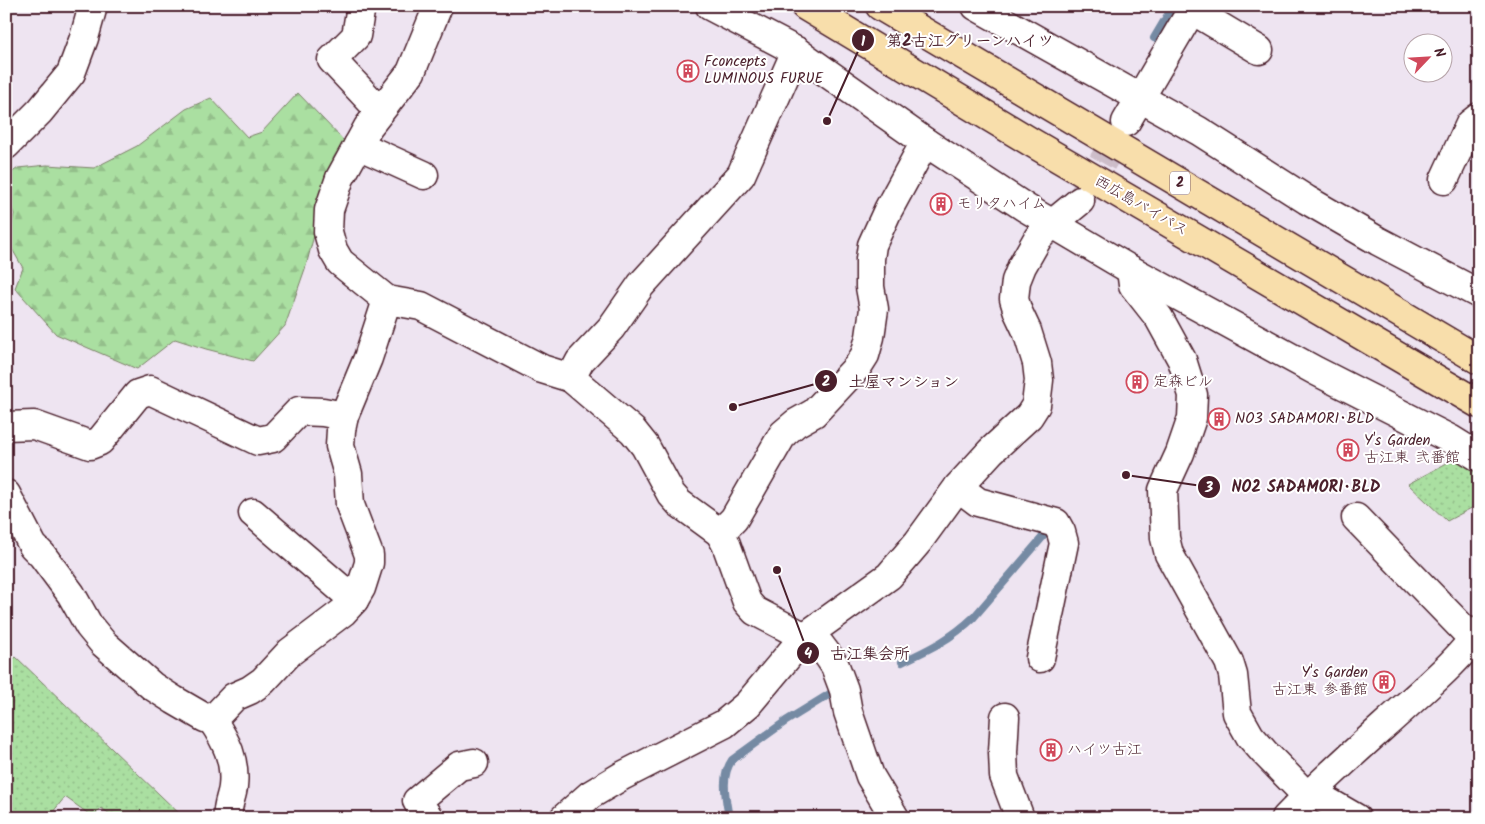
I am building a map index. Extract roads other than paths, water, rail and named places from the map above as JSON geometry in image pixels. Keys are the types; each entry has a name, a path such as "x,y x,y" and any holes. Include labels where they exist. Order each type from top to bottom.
{"highway":[{"name":"西広島バイパス","path":"805,6 1031,142 1479,404"},
{"name":"2","path":"880,6 1479,360"}],"street":[{"path":"6,145 40,111 71,73 93,6"},
{"path":"359,6 360,12 356,36 332,60 380,111"},
{"path":"438,6 410,72 368,127 340,178 329,210 328,232 333,250 340,262 388,300 421,306 542,369 571,378 633,432 645,446 671,494 720,534 726,544 748,602 755,611 820,645 830,656 844,690 848,712 870,776 895,818"},
{"path":"710,6 796,51 925,142 1052,224 1131,270 1316,371 1450,439 1479,457"},
{"path":"976,6 1199,131 1307,200 1378,241 1479,294"},
{"path":"1126,122 1193,8 1259,50"},
{"path":"571,378 580,361 611,328 641,285 741,175 796,51"},
{"path":"1444,180 1470,124 1479,116"},
{"path":"720,534 734,519 783,434 796,423 814,413 858,366 865,355 874,309 870,286 872,245 888,210 925,142"},
{"path":"358,145 424,175"},
{"path":"564,818 598,790 724,724 748,704 804,637 889,576 918,542 958,487 991,451 1029,416 1036,405 1038,386 1036,363 1027,331 1014,299 1016,281 1038,238 1080,201"},
{"path":"1131,270 1132,285 1159,318 1182,360 1193,395 1192,418 1163,467 1163,490 1156,513 1165,538 1168,554 1229,662 1233,675 1237,713 1254,741 1309,794 1356,818"},
{"path":"212,720 234,696 250,690 263,681 290,652 327,625 354,600 365,578 369,563 368,555 350,505 348,474 340,446 344,416 368,358 388,300"},
{"path":"6,426 34,425 90,445 100,441 138,394 150,390 258,441 273,438 300,411 324,412 344,416"},
{"path":"958,487 978,502 1056,523 1061,532 1064,543 1040,658"},
{"path":"6,494 33,546 71,594 89,626 103,643 152,686 205,718 212,720 229,748 232,764 233,786 227,813 228,818"},
{"path":"253,513 354,600"},
{"path":"1286,818 1309,794 1438,677 1466,649 1476,635 1356,518"},
{"path":"1005,717 1004,776 1020,818"},
{"path":"429,818 417,801 459,766 474,763"}],"waterway":[{"path":"1154,38 1173,6"},
{"path":"902,662 940,643 974,617 1047,532"},
{"path":"729,818 725,796 725,781 728,767 732,760 786,721 833,692"}],"tunnel":[{"path":"1081,199 1125,123"}],"place":[{"name":"Fconcepts LUMINOUS FURUE","path":"688,71"},
{"name":"第2古江グリーンハイツ","path":"827,121"},
{"name":"モリタハイム","path":"941,204"},
{"name":"定森ビル","path":"1137,382"},
{"name":"土屋マンション","path":"733,407"},
{"name":"NO3 SADAMORI･BLD","path":"1219,419"},
{"name":"Y's Garden 古江東 弐番館","path":"1348,450"},
{"name":"NO2 SADAMORI･BLD","path":"1126,475"},
{"name":"古江集会所","path":"777,570"},
{"name":"Y's Garden 古江東 参番館","path":"1384,682"},
{"name":"ハイツ古江","path":"1051,750"}]}
